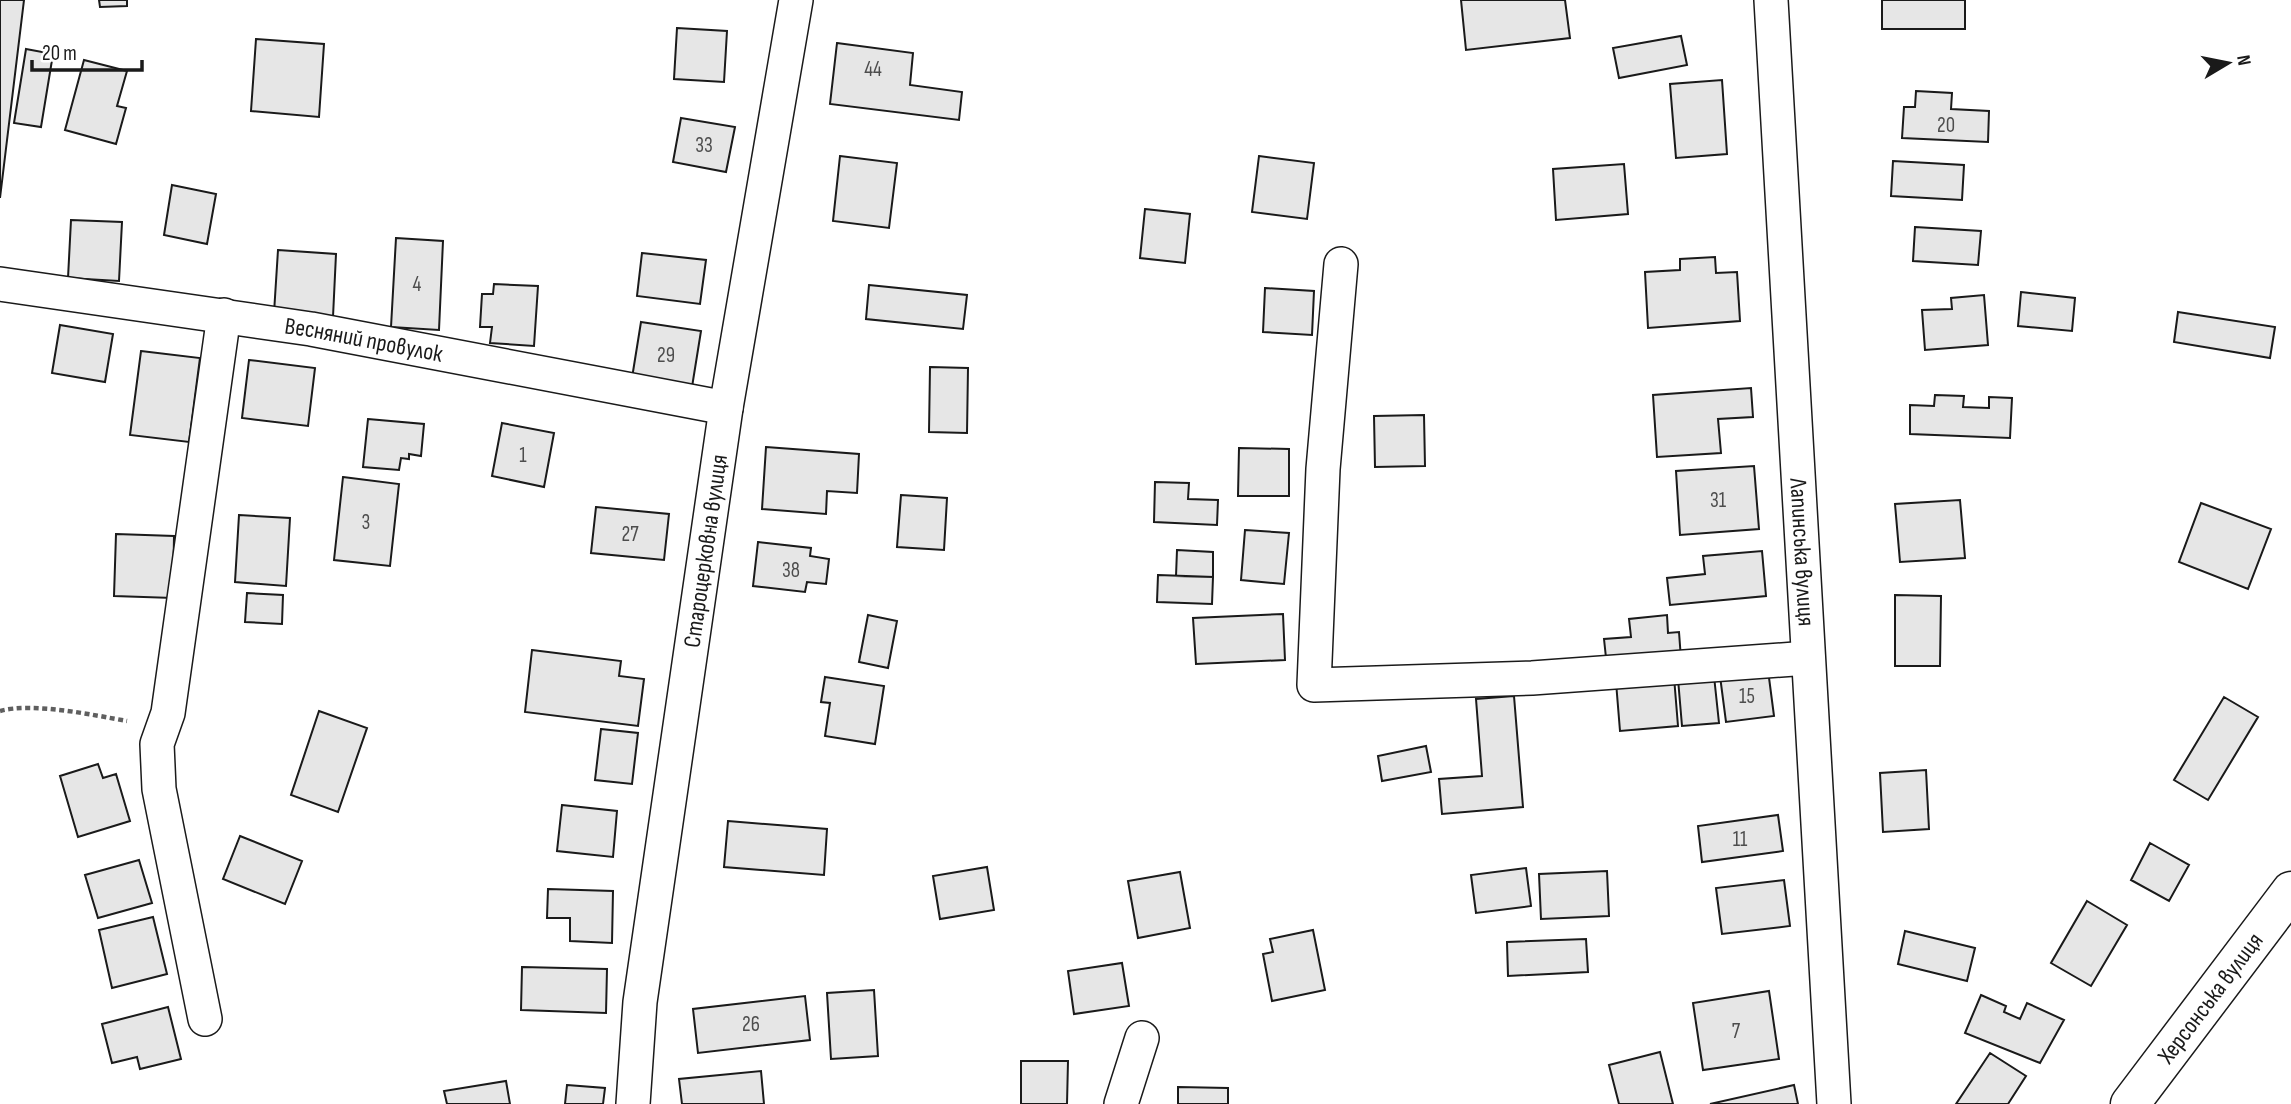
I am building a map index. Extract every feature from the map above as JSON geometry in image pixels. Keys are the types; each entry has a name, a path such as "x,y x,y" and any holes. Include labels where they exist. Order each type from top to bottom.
{"main road":[{"name":"Херсонська вулиця","path":"2130,1104 2291,891"}],"street":[{"name":"Староцерковна вулиця","path":"633,1104 640,1002 726,408 796,0"},
{"name":"Лапинська вулиця","path":"1771,0 1834,1104"},
{"path":"1341,264 1323,469 1314,685 1532,678 1808,658"},
{"name":"Весняний провулок","path":"0,284 311,329 726,408"},
{"path":"205,1018 159,789 157,744 168,713 224,316"},
{"path":"1121,1104 1142,1038"}],"path":[{"path":"0,711 13,708 88,714 163,728"}],"building":[{"path":"0,0 24,0 0,198"},
{"path":"99,0 127,0 127,6 100,7"},
{"path":"1461,0 1565,0 1570,38 1466,50"},
{"path":"1882,0 1965,0 1965,29 1882,29"},
{"path":"677,28 727,31 724,82 674,79"},
{"path":"1681,36 1687,65 1619,78 1613,48"},
{"path":"256,39 324,44 319,117 251,111"},
{"path":"837,43 913,53 910,85 962,92 959,120 830,104"},
{"path":"26,49 53,54 41,127 14,123"},
{"path":"84,60 127,71 117,106 126,108 116,144 65,130"},
{"path":"1722,80 1727,154 1676,158 1670,84"},
{"path":"1916,91 1952,93 1951,109 1989,111 1988,142 1902,138 1904,107 1915,107"},
{"path":"681,118 735,127 726,172 673,162"},
{"path":"840,156 897,163 889,228 833,221"},
{"path":"1259,156 1314,163 1307,219 1252,212"},
{"path":"1893,161 1964,165 1962,200 1891,196"},
{"path":"1624,164 1628,214 1556,220 1553,169"},
{"path":"172,185 216,194 207,244 164,235"},
{"path":"1145,209 1190,214 1185,263 1140,258"},
{"path":"71,220 122,222 119,281 68,278"},
{"path":"1915,227 1981,231 1978,265 1913,261"},
{"path":"396,238 443,241 439,330 391,327"},
{"path":"278,250 336,254 333,317 274,313"},
{"path":"642,253 706,260 700,304 637,296"},
{"path":"1715,257 1716,273 1737,272 1740,321 1648,328 1645,272 1680,270 1680,259"},
{"path":"494,284 538,286 534,346 490,343 492,327 480,327 482,294 493,294"},
{"path":"869,285 967,295 963,329 866,319"},
{"path":"1265,288 1314,291 1312,335 1263,332"},
{"path":"2021,292 2075,298 2072,331 2018,326"},
{"path":"1984,295 1988,345 1925,350 1922,310 1952,309 1951,298"},
{"path":"2178,312 2275,327 2270,358 2174,342"},
{"path":"641,322 701,331 692,387 632,378"},
{"path":"60,325 113,334 105,382 52,373"},
{"path":"141,351 200,358 189,442 130,435"},
{"path":"249,360 315,368 308,426 242,418"},
{"path":"930,367 968,368 967,433 929,432"},
{"path":"1751,388 1753,417 1718,419 1721,453 1657,457 1653,395"},
{"path":"1935,395 1964,396 1963,407 1989,408 1989,397 2012,398 2010,438 1910,434 1910,405 1934,406"},
{"path":"1424,415 1425,466 1375,467 1374,416"},
{"path":"368,419 424,424 421,456 409,454 409,459 401,458 399,470 363,467"},
{"path":"502,423 554,433 544,487 492,476"},
{"path":"766,447 859,454 857,493 827,491 826,514 762,509"},
{"path":"1239,448 1289,449 1289,496 1238,496"},
{"path":"1754,466 1759,529 1680,535 1676,471"},
{"path":"343,477 399,484 390,566 334,560"},
{"path":"1155,482 1189,483 1188,499 1218,500 1217,525 1154,522"},
{"path":"901,495 947,498 944,550 897,547"},
{"path":"1960,500 1965,558 1900,562 1895,504"},
{"path":"2201,503 2271,529 2248,589 2179,562"},
{"path":"596,507 669,514 664,560 591,553"},
{"path":"239,515 290,518 286,586 235,582"},
{"path":"1245,530 1289,533 1284,584 1241,580"},
{"path":"116,534 174,536 173,598 114,596"},
{"path":"758,542 811,548 810,556 829,559 826,584 807,582 805,592 753,586"},
{"path":"1177,550 1213,552 1213,577 1176,576"},
{"path":"1762,551 1766,596 1670,605 1667,578 1705,574 1703,556"},
{"path":"1158,575 1213,577 1212,604 1157,602"},
{"path":"247,593 283,595 282,624 245,622"},
{"path":"1895,595 1941,596 1940,666 1895,666"},
{"path":"1283,614 1285,660 1196,664 1193,618"},
{"path":"868,615 897,621 888,668 859,662"},
{"path":"1667,615 1668,633 1679,632 1681,659 1607,667 1604,639 1631,637 1629,619"},
{"path":"532,650 621,661 619,676 644,679 638,726 525,712"},
{"path":"1768,670 1774,716 1726,722 1720,676"},
{"path":"1714,676 1719,723 1682,726 1678,679"},
{"path":"825,677 884,686 875,744 825,736 830,703 821,702"},
{"path":"1674,677 1678,726 1620,731 1616,682"},
{"path":"1514,696 1523,807 1442,814 1439,779 1482,776 1476,699"},
{"path":"2224,697 2258,717 2208,800 2174,780"},
{"path":"319,711 367,728 338,812 291,795"},
{"path":"601,729 638,733 632,784 595,780"},
{"path":"1426,746 1431,772 1382,781 1378,756"},
{"path":"98,764 103,778 116,774 130,821 78,837 60,776"},
{"path":"1926,770 1929,829 1883,832 1880,773"},
{"path":"562,805 617,811 613,857 557,851"},
{"path":"1778,815 1783,851 1702,862 1698,826"},
{"path":"728,821 827,829 824,875 724,867"},
{"path":"240,836 302,861 285,904 223,879"},
{"path":"2150,843 2189,865 2169,901 2131,880"},
{"path":"139,860 152,903 98,918 85,875"},
{"path":"987,867 994,910 940,919 933,876"},
{"path":"1526,868 1531,906 1476,913 1471,875"},
{"path":"1607,871 1609,916 1541,919 1539,874"},
{"path":"1180,872 1190,928 1138,938 1128,881"},
{"path":"1784,880 1790,926 1722,934 1716,888"},
{"path":"548,889 613,891 612,943 570,941 570,918 547,918"},
{"path":"2087,901 2127,925 2091,986 2051,963"},
{"path":"153,917 167,974 112,988 99,930"},
{"path":"1313,930 1325,990 1272,1001 1263,954 1273,952 1270,939"},
{"path":"1905,931 1975,948 1967,981 1898,964"},
{"path":"1586,939 1588,972 1508,976 1507,942"},
{"path":"1122,963 1129,1006 1074,1014 1068,971"},
{"path":"522,967 607,969 606,1013 521,1010"},
{"path":"874,990 878,1056 831,1059 827,993"},
{"path":"1769,991 1779,1059 1703,1070 1693,1003"},
{"path":"1981,995 2006,1006 2004,1012 2020,1019 2027,1003 2064,1020 2040,1063 1965,1033"},
{"path":"805,996 810,1040 698,1053 693,1009"},
{"path":"168,1007 181,1059 140,1069 137,1057 112,1063 102,1024"},
{"path":"1660,1052 1673,1104 1619,1104 1609,1065"},
{"path":"1990,1053 2026,1076 2008,1104 1956,1104"},
{"path":"1021,1061 1068,1061 1067,1104 1021,1104"},
{"path":"761,1071 764,1104 682,1104 679,1079"},
{"path":"506,1081 510,1104 447,1104 444,1091"},
{"path":"567,1085 605,1088 603,1104 565,1104"},
{"path":"1794,1085 1798,1104 1710,1104"},
{"path":"1178,1087 1228,1088 1228,1104 1178,1104"}]}
